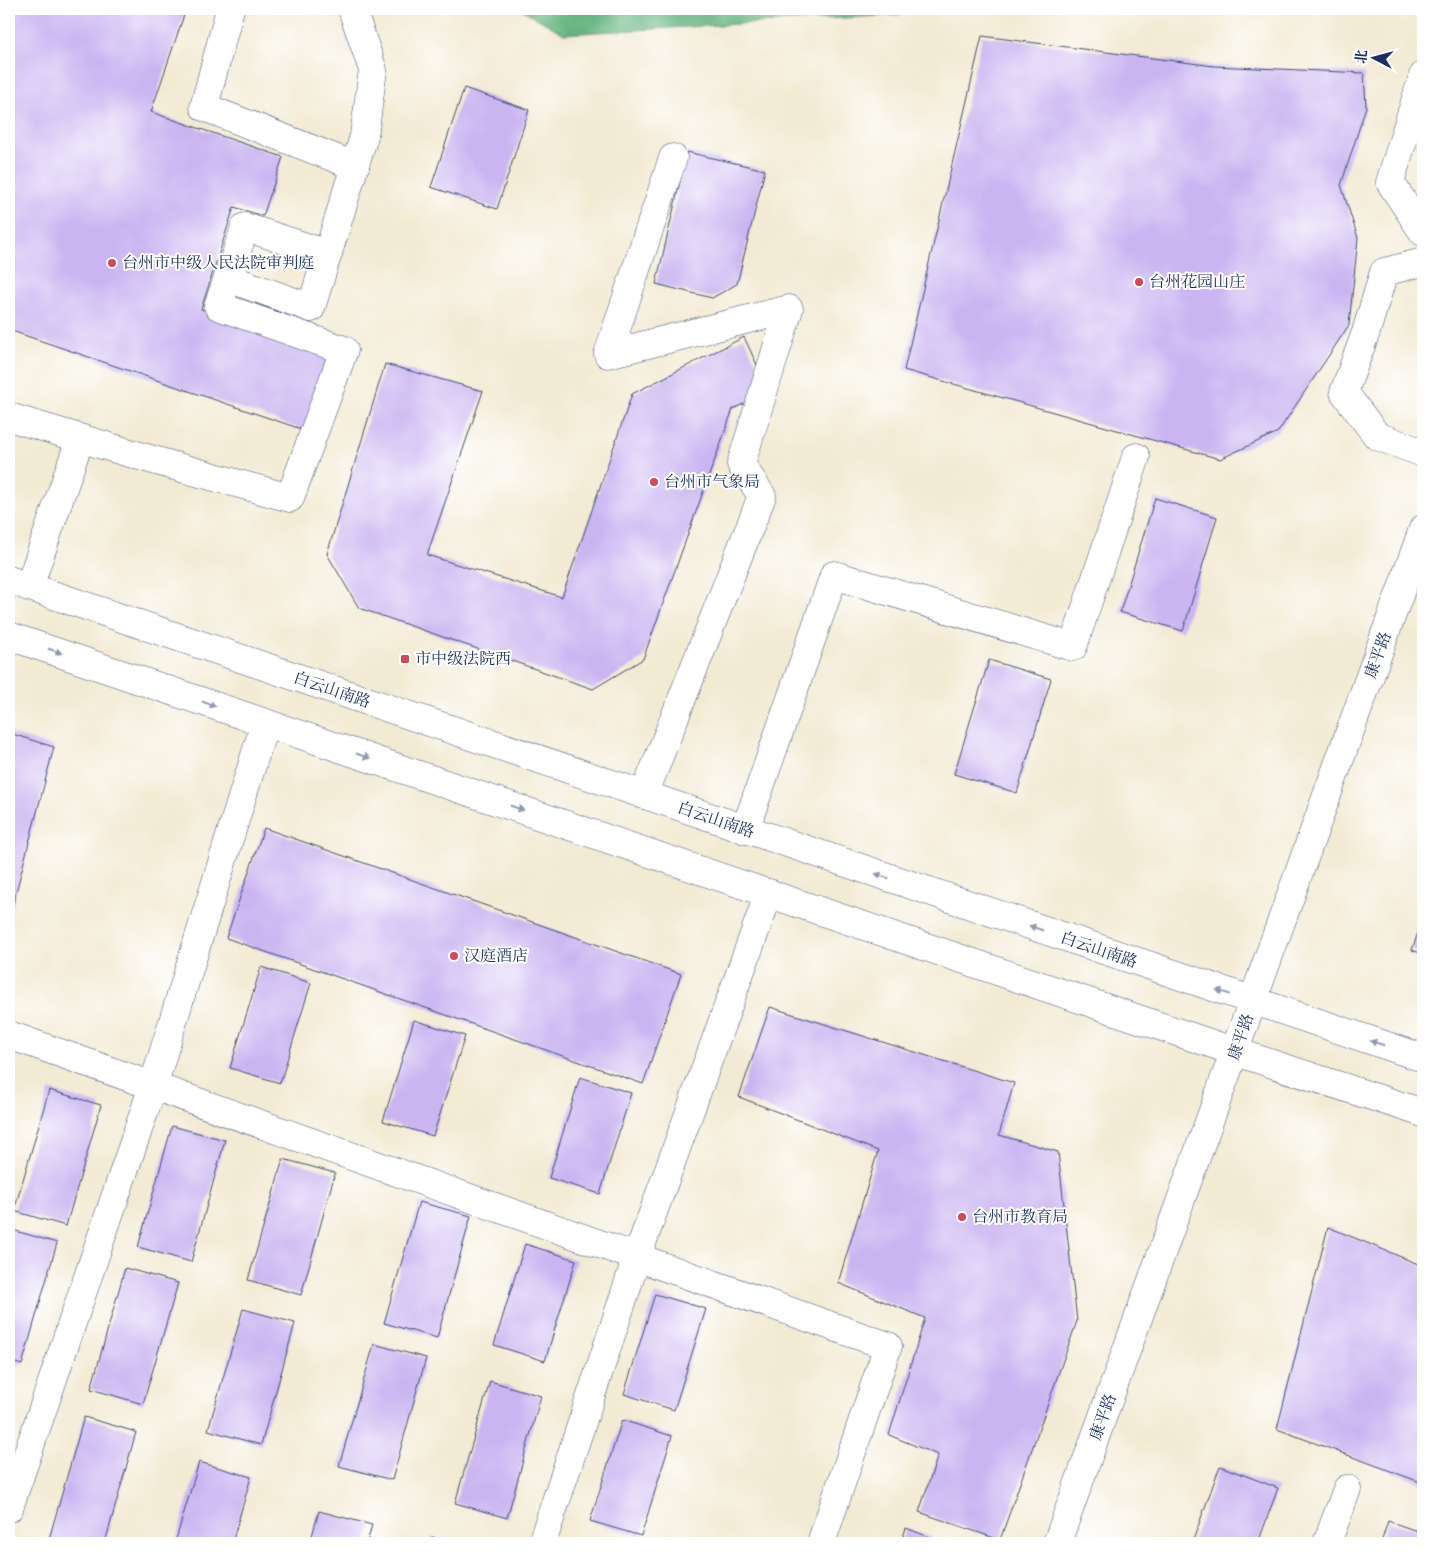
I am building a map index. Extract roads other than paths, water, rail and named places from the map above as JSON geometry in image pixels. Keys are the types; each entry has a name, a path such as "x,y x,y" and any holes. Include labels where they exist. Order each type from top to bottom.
{"street":[{"path":"230,9 204,107 355,166"},
{"path":"228,278 311,308 364,136 373,70 352,9"},
{"path":"1423,76 1390,182 1423,232"},
{"path":"644,796 762,496 741,464 789,309 608,354 673,158"},
{"path":"9,417 290,498 344,350 218,306 245,227 328,254"},
{"path":"1423,262 1384,272 1366,332 1344,392 1378,436 1423,452"},
{"path":"19,583 80,439"},
{"path":"745,830 834,575 1073,648 1136,457"},
{"name":"康平路","path":"1057,1543 1236,1052 1423,530"},
{"name":"白云山南路","path":"19,583 1423,1058"},
{"path":"9,636 1236,1052 1423,1113"},
{"path":"9,1508 152,1086 265,723"},
{"path":"542,1543 638,1258 769,893"},
{"path":"9,1035 888,1346 821,1543"},
{"path":"1327,1543 1347,1488"}],"place":[{"name":"台州市中级人民法院审判庭","path":"112,263"},
{"name":"台州花园山庄","path":"1139,282"},
{"name":"台州市气象局","path":"654,482"},
{"name":"市中级法院西","path":"405,659"},
{"name":"汉庭酒店","path":"454,956"},
{"name":"台州市教育局","path":"962,1217"}]}
